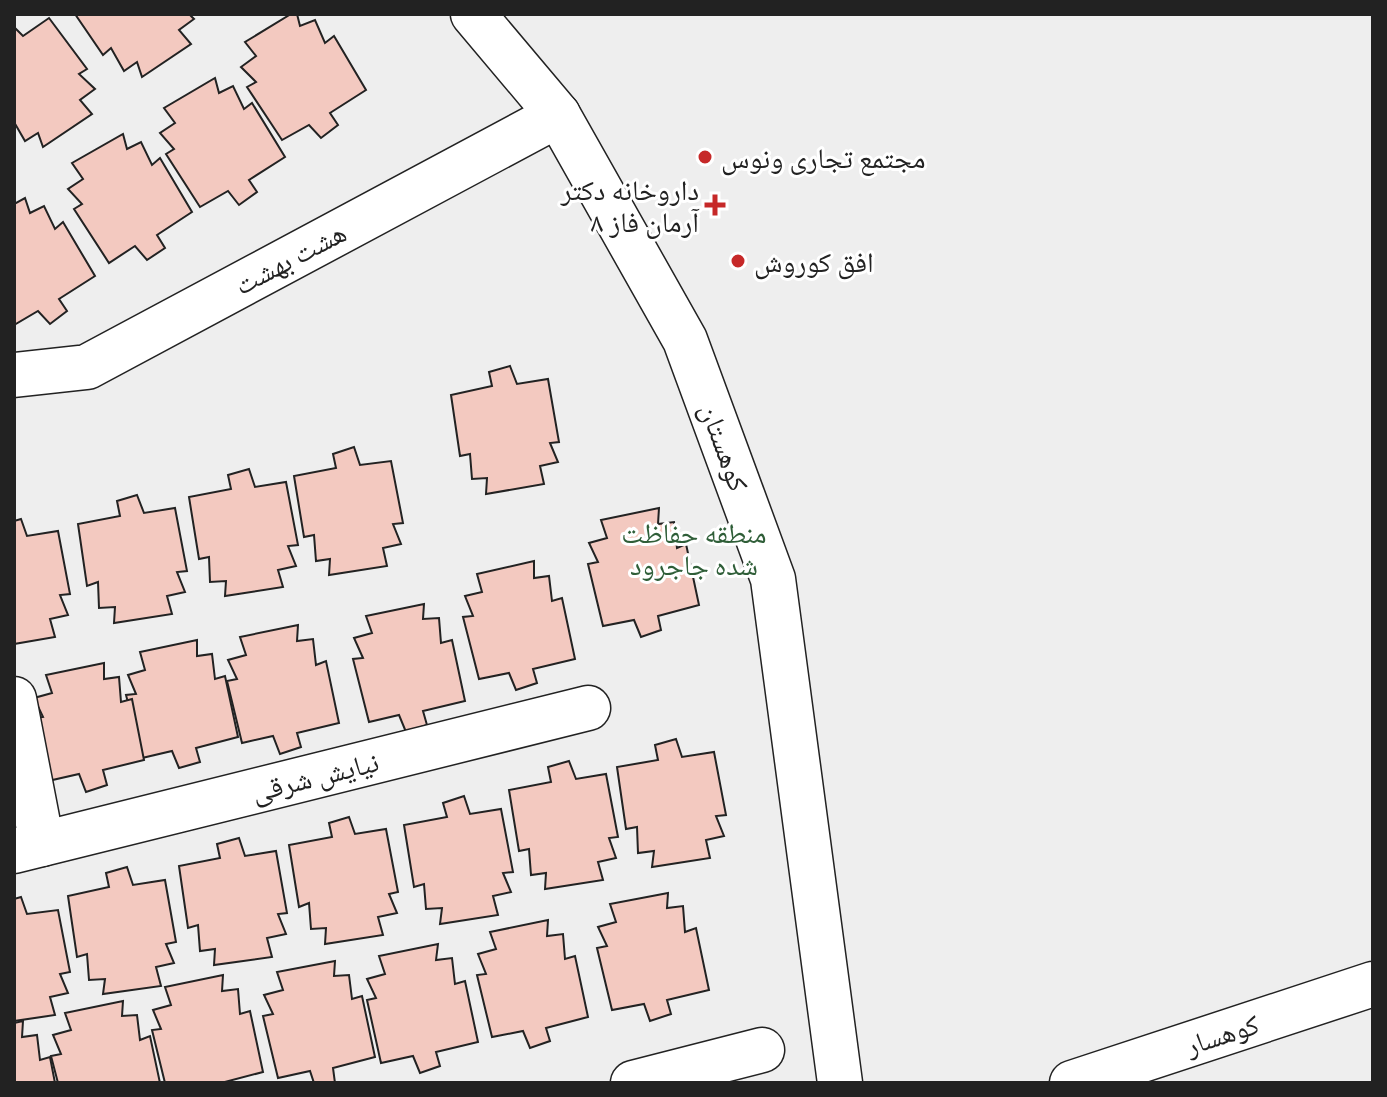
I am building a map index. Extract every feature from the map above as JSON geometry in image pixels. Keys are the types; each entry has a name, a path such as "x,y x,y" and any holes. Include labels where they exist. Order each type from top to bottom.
{"street":[{"name":"کوهستان","path":"473,14 558,115 685,340 773,579 840,1083"},
{"name":"هشت بهشت","path":"14,375 87,367 558,115"},
{"path":"14,699 28,847"},
{"name":"نیایش شرقی","path":"28,847 588,708"},
{"name":"کوهسار","path":"1072,1083 1373,984"},
{"path":"633,1083 762,1050"}],"green space":[{"name":"منطقه حفاظت شده جاجرود","path":"14,14 1373,14 1373,1083 14,1083"}],"building":[{"path":"75,14 189,14 194,19 179,30 191,44 142,77 137,62 124,71 111,48 103,55"},
{"path":"291,14 297,14 300,26 315,20 325,43 334,36 366,90 330,113 338,125 321,138 309,125 282,140 247,87 256,82 241,67 256,56 245,42"},
{"path":"49,18 87,69 79,74 95,89 80,100 92,114 43,147 38,133 25,141 14,122 14,27 23,36"},
{"path":"215,78 219,93 233,86 244,109 252,103 285,157 249,180 257,192 239,205 228,191 200,207 166,154 174,149 160,133 175,123 164,108"},
{"path":"123,134 127,149 141,142 152,165 160,158 192,212 157,235 165,248 147,260 135,246 109,263 74,209 82,204 68,189 83,179 72,163"},
{"path":"25,198 30,213 44,206 55,229 63,222 95,276 59,299 67,311 50,324 38,311 14,325 14,204"},
{"path":"510,366 517,384 548,379 559,442 550,443 558,462 540,466 544,484 486,494 487,478 472,479 470,454 460,456 451,395 492,386 489,372"},
{"path":"354,447 360,465 391,461 403,523 393,524 401,544 383,548 387,566 329,575 330,559 316,561 314,535 304,537 294,476 336,468 333,454"},
{"path":"249,469 255,487 286,482 298,545 288,546 296,566 278,570 283,587 225,596 226,581 210,582 209,557 199,559 189,497 231,489 228,475"},
{"path":"137,495 144,513 175,508 187,571 177,572 185,592 167,596 172,614 114,623 115,607 99,608 98,582 87,586 78,524 120,516 117,501"},
{"path":"659,508 658,524 674,522 677,548 686,544 699,605 658,616 661,630 641,637 634,620 603,626 588,564 598,562 589,543 607,538 601,520"},
{"path":"21,519 27,536 58,531 70,594 60,595 68,615 50,619 55,637 14,644 14,521"},
{"path":"534,561 534,578 549,576 552,601 562,598 575,659 533,669 537,683 516,690 509,673 479,679 463,617 473,616 465,596 482,592 477,574"},
{"path":"424,604 423,619 439,618 441,643 452,640 465,701 423,711 427,725 406,732 399,715 369,722 353,659 363,658 354,638 372,633 366,616"},
{"path":"298,625 297,641 313,639 316,665 326,661 339,723 297,733 301,747 280,754 273,736 242,743 227,681 237,679 228,660 246,655 240,637"},
{"path":"197,640 197,656 212,654 215,679 225,676 238,737 196,748 200,762 179,768 172,751 142,758 126,695 136,694 128,675 145,670 140,652"},
{"path":"104,663 104,679 119,677 121,702 132,699 144,760 103,770 107,785 86,792 79,774 48,781 33,718 43,717 34,698 52,693 46,675"},
{"path":"676,739 682,757 714,752 726,815 716,816 724,836 706,840 710,858 652,867 654,851 638,853 637,827 626,829 617,767 658,760 655,745"},
{"path":"569,761 576,779 606,774 618,837 609,838 616,858 598,862 603,880 545,889 546,873 531,875 529,849 519,851 509,790 551,782 548,767"},
{"path":"464,796 470,814 501,809 513,872 503,873 511,892 493,896 498,915 440,924 442,908 426,909 424,884 414,887 404,825 447,817 443,803"},
{"path":"349,817 355,834 386,829 398,892 389,894 397,913 378,917 383,935 325,944 326,928 311,929 309,903 299,907 289,845 332,837 329,823"},
{"path":"239,838 245,856 276,851 287,913 278,914 286,934 267,938 272,957 214,965 215,949 200,951 198,925 188,928 179,866 220,858 217,844"},
{"path":"127,867 133,885 165,880 176,942 166,944 174,963 156,967 161,986 103,994 105,979 89,980 87,954 77,957 68,896 109,887 106,873"},
{"path":"668,893 667,908 683,906 685,932 696,928 709,990 667,1000 671,1014 650,1021 644,1004 612,1010 597,948 607,946 598,927 616,922 610,904"},
{"path":"21,897 27,914 58,910 70,972 60,974 68,993 50,997 55,1015 14,1021 14,899"},
{"path":"548,920 547,936 563,934 565,959 575,956 588,1017 546,1028 550,1041 530,1048 523,1031 492,1037 477,975 486,974 478,954 496,949 490,932"},
{"path":"438,944 436,960 452,958 455,984 465,981 478,1042 436,1052 440,1066 420,1073 413,1056 381,1063 367,1000 376,998 367,979 385,974 379,956"},
{"path":"335,961 334,976 349,975 352,999 362,996 375,1057 333,1068 335,1083 314,1083 310,1071 278,1078 263,1016 273,1014 264,995 283,990 277,972"},
{"path":"223,975 222,991 238,989 240,1014 250,1011 263,1072 221,1083 165,1083 152,1030 161,1029 153,1010 171,1005 165,987"},
{"path":"123,1001 122,1016 137,1015 140,1040 150,1036 160,1083 58,1083 51,1056 61,1054 53,1035 71,1030 65,1013"},
{"path":"23,1021 22,1037 37,1035 40,1060 50,1057 55,1083 14,1083 14,1023"}],"place":[{"name":"مجتمع تجاری ونوس","path":"705,157"},
{"name":"داروخانه دکتر آرمان فاز ۸","path":"715,205"},
{"name":"افق کوروش","path":"738,261"}]}
